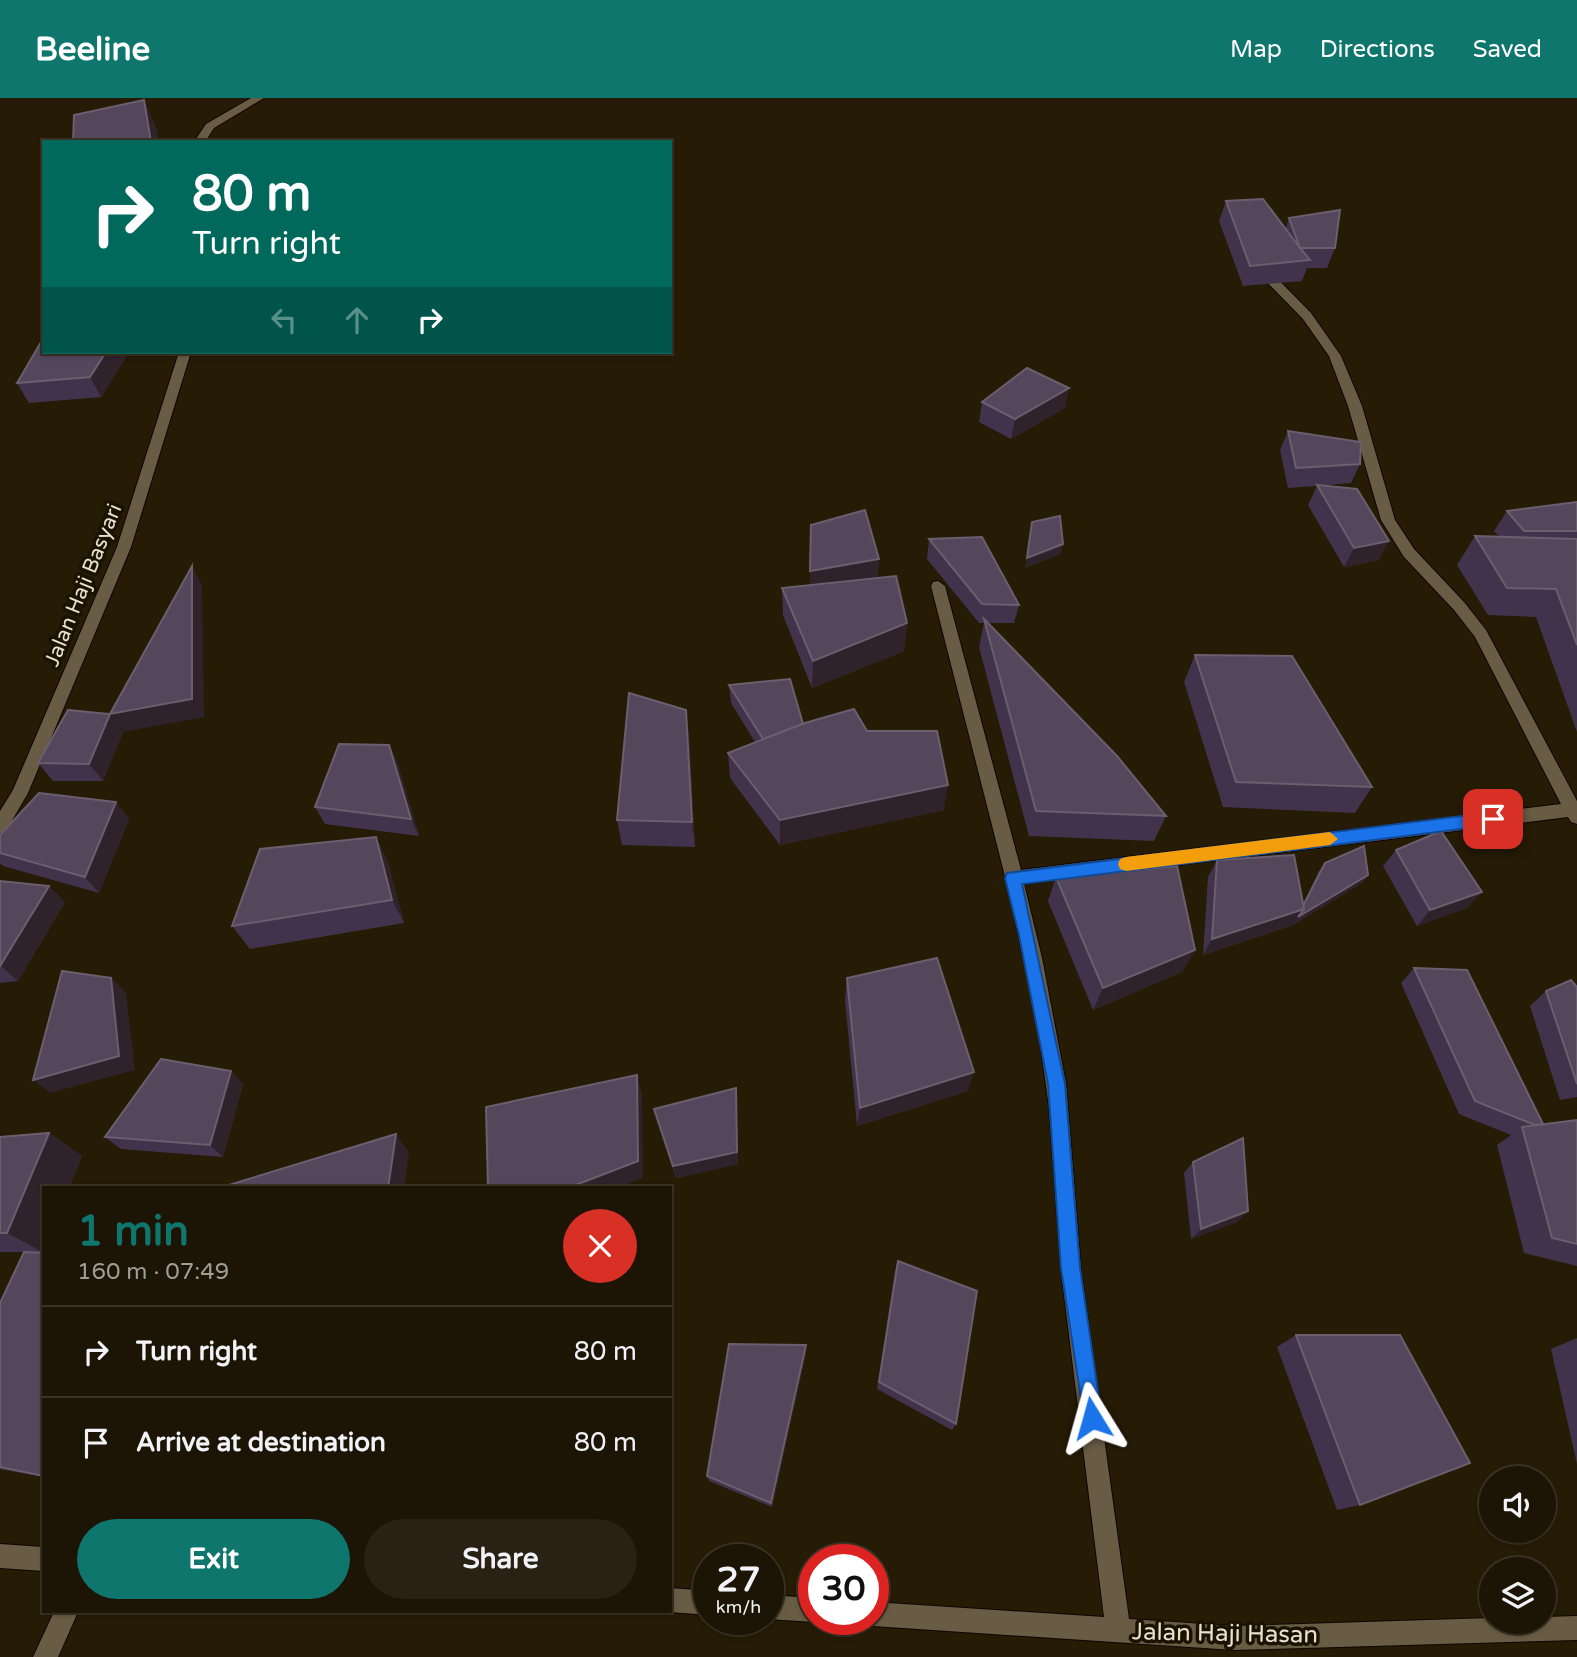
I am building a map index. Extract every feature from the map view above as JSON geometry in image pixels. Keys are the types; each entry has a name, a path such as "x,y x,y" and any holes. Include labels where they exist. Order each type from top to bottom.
{"street":[{"path":"200,140 209,126 259,98"},
{"path":"1013,878 1575,813 1481,634 1459,606 1409,554 1388,520 1355,406 1335,356 1307,316 1274,285 1251,257"},
{"name":"Jalan Haji Basyari","path":"0,826 20,793 124,547 184,354"},
{"path":"938,586 958,673 981,751 1027,935 1056,1084 1071,1268 1118,1630"},
{"path":"0,1556 42,1559"},
{"path":"672,1600 693,1602"},
{"path":"45,1657 66,1613"},
{"name":"Jalan Haji Hasan","path":"889,1615 1234,1638 1577,1628"}],"building":[{"path":"144,100 151,140 73,140 74,115"},
{"path":"1263,199 1310,260 1250,266 1226,201"},
{"path":"1340,210 1335,248 1300,248 1289,218"},
{"path":"42,340 42,354 105,354 90,377 17,383"},
{"path":"1027,368 1069,388 1015,419 982,402"},
{"path":"1288,431 1361,442 1360,464 1296,468"},
{"path":"1317,485 1357,489 1389,541 1354,548"},
{"path":"1577,502 1577,531 1524,531 1507,511"},
{"path":"865,510 879,559 810,571 811,525"},
{"path":"1060,516 1063,544 1027,558 1032,522"},
{"path":"1475,536 1577,539 1577,645 1556,589 1507,588"},
{"path":"982,537 1019,605 982,604 929,539"},
{"path":"192,566 192,699 110,714"},
{"path":"896,576 907,623 813,661 782,588"},
{"path":"984,619 1117,756 1166,816 1036,811"},
{"path":"1195,655 1292,656 1372,787 1236,782"},
{"path":"790,679 803,724 763,739 729,685"},
{"path":"629,693 686,710 692,822 617,820"},
{"path":"854,709 867,731 937,731 948,785 780,820 728,753 805,723"},
{"path":"68,710 110,714 89,764 38,763"},
{"path":"339,744 389,745 411,819 315,807"},
{"path":"39,793 116,802 85,877 0,853 0,835"},
{"path":"1441,831 1482,892 1430,910 1396,850"},
{"path":"376,837 392,900 232,926 260,849"},
{"path":"1364,846 1368,875 1298,917 1325,863"},
{"path":"1294,855 1304,909 1212,939 1217,860"},
{"path":"1177,866 1195,950 1103,988 1056,877"},
{"path":"0,881 49,886 0,966"},
{"path":"937,958 974,1072 860,1108 847,978"},
{"path":"1414,968 1467,970 1543,1124 1535,1125 1475,1101"},
{"path":"62,971 111,978 119,1056 33,1080"},
{"path":"1571,980 1577,987 1577,1084 1546,991"},
{"path":"161,1059 231,1071 210,1145 105,1137"},
{"path":"637,1075 638,1161 573,1186 488,1186 486,1107"},
{"path":"736,1088 737,1152 673,1166 654,1109"},
{"path":"1577,1120 1577,1244 1552,1238 1522,1127"},
{"path":"49,1133 7,1233 0,1233 0,1137"},
{"path":"396,1134 388,1186 226,1186"},
{"path":"1243,1138 1248,1211 1201,1229 1193,1162"},
{"path":"24,1252 42,1253 42,1476 0,1467 0,1303"},
{"path":"898,1261 977,1291 956,1424 879,1382"},
{"path":"1296,1335 1400,1335 1470,1463 1360,1505"},
{"path":"729,1344 806,1345 771,1503 707,1476"}],"slow traffic":[{"path":"1126,864 1330,839"}],"route":[{"path":"1092,1418 1071,1268 1056,1084 1013,878 1493,819"}]}
